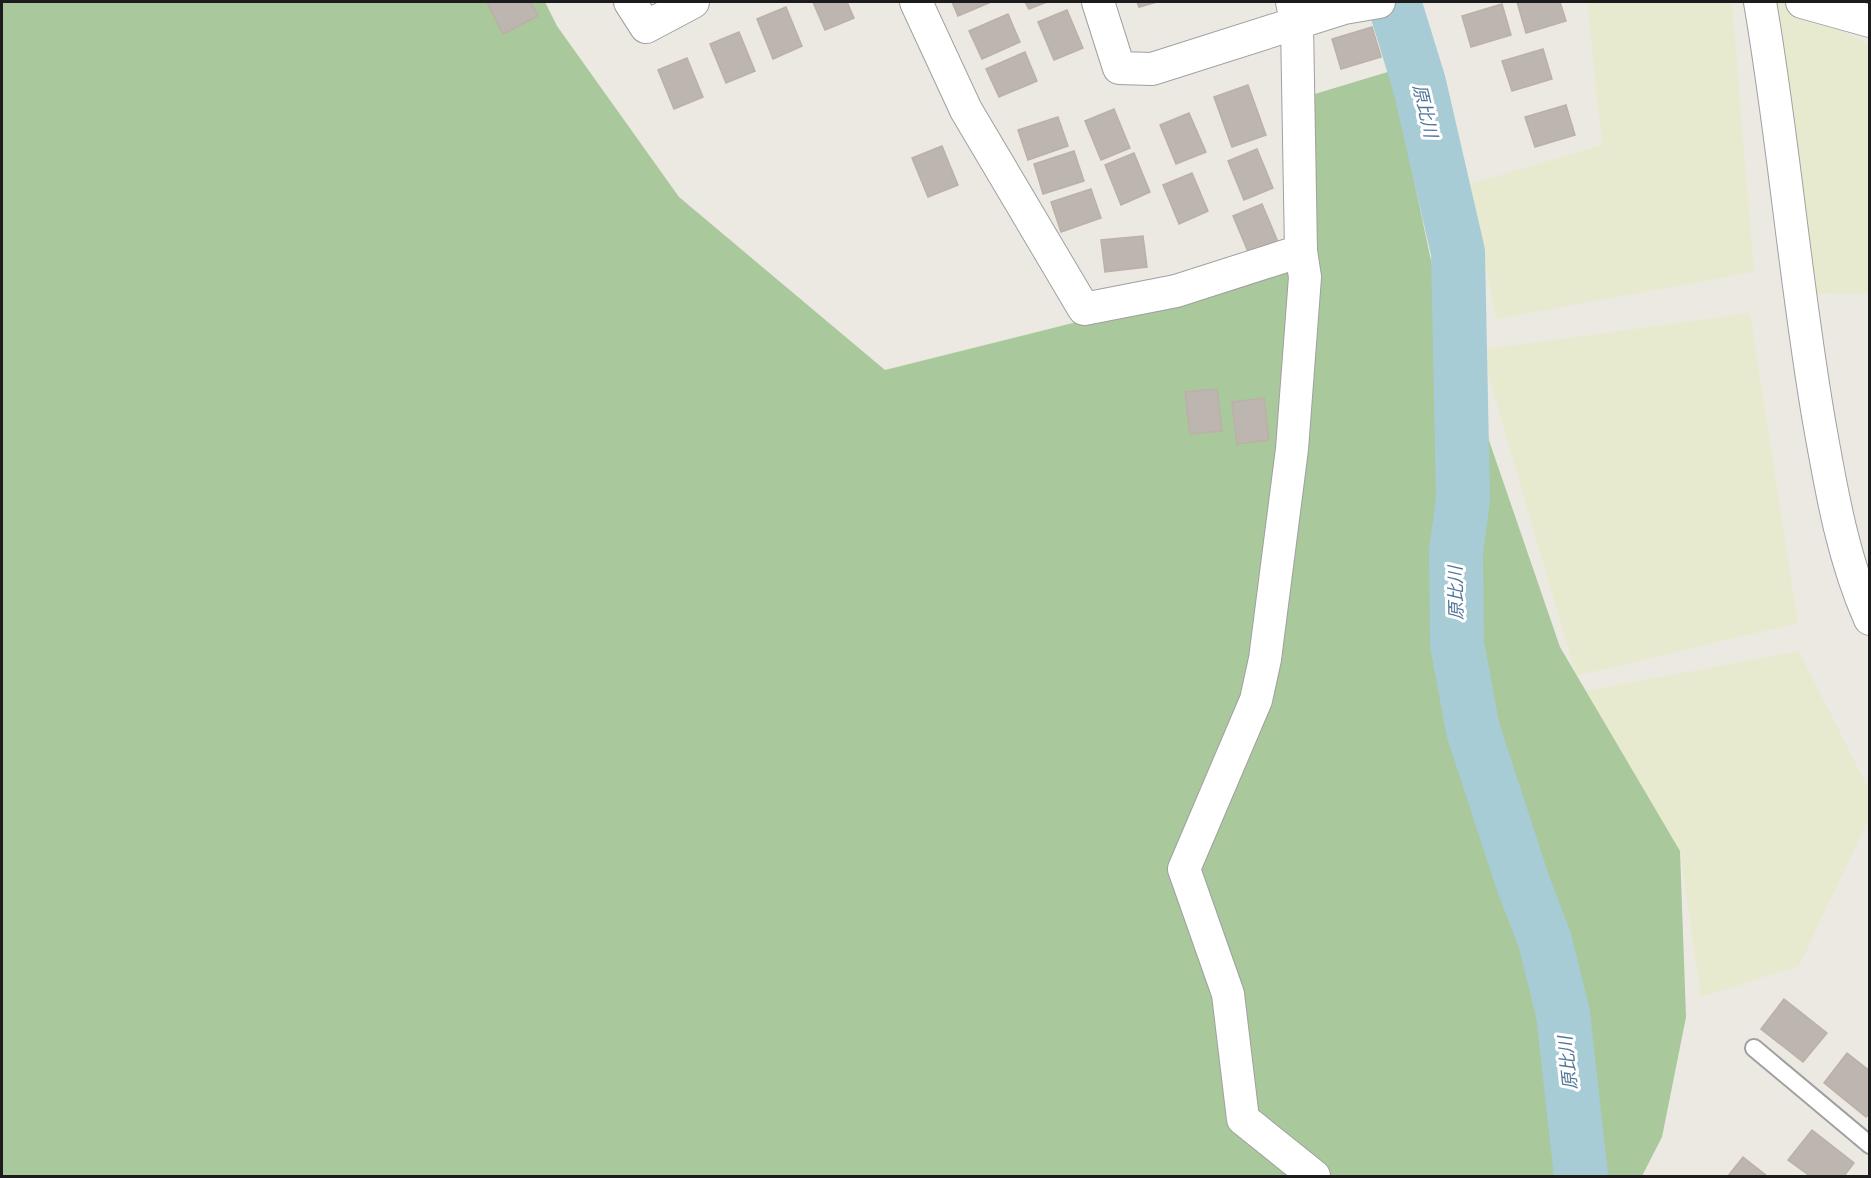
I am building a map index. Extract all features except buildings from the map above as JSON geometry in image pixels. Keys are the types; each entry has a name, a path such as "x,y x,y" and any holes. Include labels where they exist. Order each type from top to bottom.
{"street":[{"path":"630,2 646,27 693,2"},
{"path":"916,2 966,110 1084,309 1176,291 1301,251"},
{"path":"1098,2 1119,68 1152,69 1294,13 1379,2"},
{"path":"1760,2 1804,338 1834,509 1857,591 1869,619"},
{"path":"1802,2 1869,21"},
{"path":"1294,13 1301,251 1305,277 1292,449 1265,659 1256,700 1184,868 1228,994 1243,1119 1314,1176"}],"lane":[{"path":"1754,1048 1869,1145"}],"green space":[{"path":"2,2 545,2 557,26 679,197 885,370 1284,270 1298,99 1391,71 1437,289 1560,647 1680,851 1686,1017 1662,1137 1642,1176 2,1176"},
{"path":"1587,2 1732,2 1754,272 1496,319 1470,184 1602,145"},
{"path":"1771,2 1790,2 1869,45 1869,294 1800,293"},
{"path":"1750,313 1798,623 1576,676 1481,350"},
{"path":"1799,651 1869,790 1870,816 1799,966 1701,997 1680,851 1586,691"}],"waterway":[{"name":"原比川","path":"1394,2 1419,83 1458,252 1463,499 1456,552 1457,644 1473,730 1523,883 1545,941 1563,1014 1581,1176"}]}
